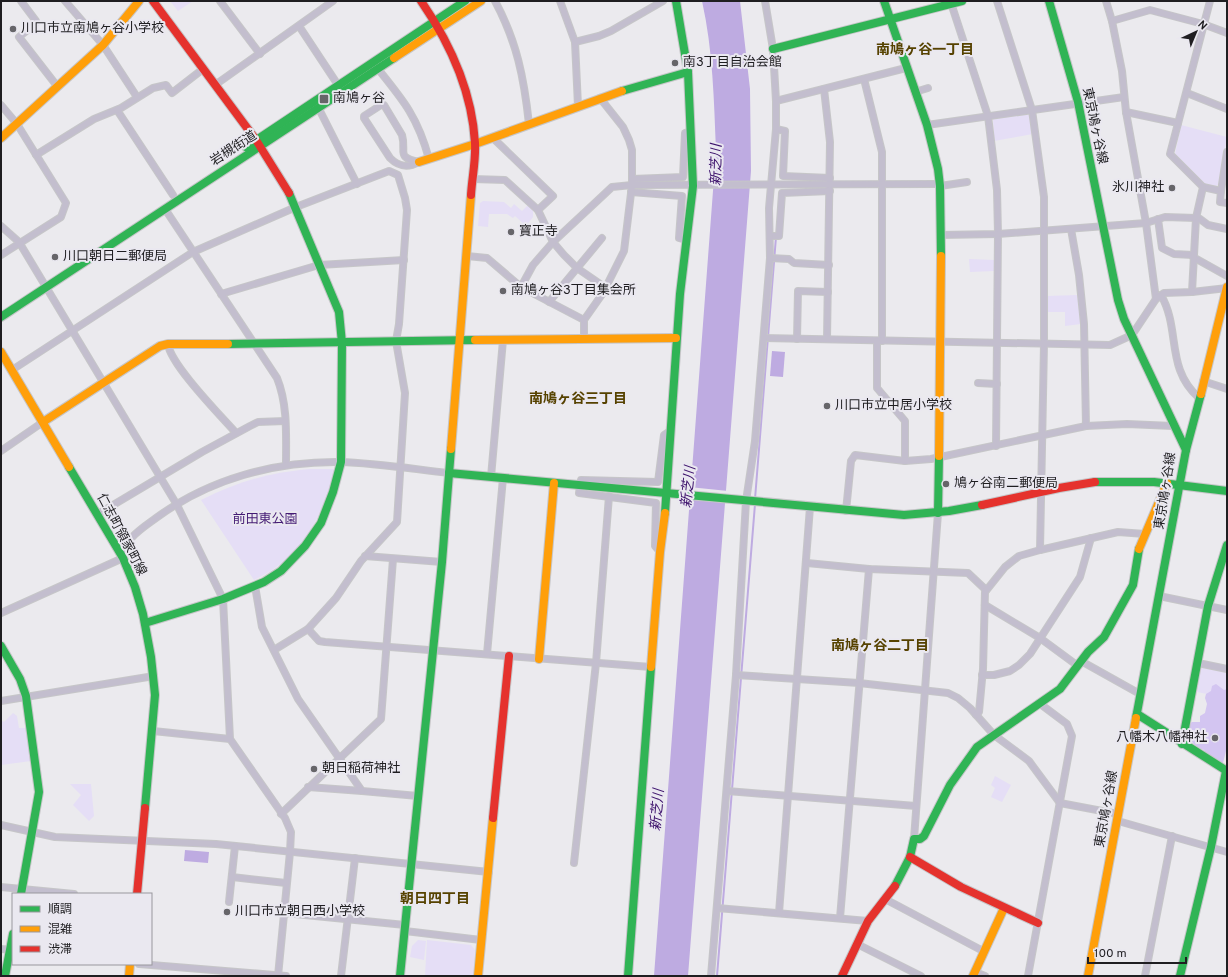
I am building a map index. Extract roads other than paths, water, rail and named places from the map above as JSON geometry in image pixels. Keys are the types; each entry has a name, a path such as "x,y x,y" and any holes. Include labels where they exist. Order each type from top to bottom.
{"main road":[{"path":"1,138 103,45 139,1"},
{"path":"145,623 223,599 255,586 281,571 291,562 312,537 321,523 330,500 341,462 342,344 339,312 286,185 258,143 153,1"},
{"path":"400,976 434,651 475,144 473,121 458,64 440,29 421,1"},
{"name":"岩槻街道","path":"1,308 45,283 165,208 338,85 465,1"},
{"name":"岩槻街道","path":"1,317 45,283 173,195 258,143 319,109 481,1"},
{"path":"628,976 660,552 670,494 670,431 676,338 692,186 688,72 676,1"},
{"path":"884,1 927,125 940,185 942,235 938,514"},
{"path":"773,49 962,1"},
{"name":"東京鳩ヶ谷線","path":"1049,1 1078,102 1118,300 1173,426 1186,450 1181,484 1140,694 1088,976"},
{"path":"419,162 493,138 600,98 688,72"},
{"path":"1186,450 1217,332 1227,287"},
{"path":"43,422 160,346 168,344 342,344 396,341 676,338"},
{"name":"仁志町領家町線","path":"1,352 123,558 135,587 145,623 154,676 153,731 137,893"},
{"path":"449,473 846,511 904,515 938,514 1042,492 1100,482 1167,483 1227,491"},
{"path":"539,659 554,483"},
{"path":"842,976 868,921 898,881 910,857 914,839 920,839 924,836 950,785 977,747 1060,689 1079,663 1104,637 1127,599 1133,585 1137,554 1167,483"},
{"path":"1182,744 1208,606 1227,545"},
{"path":"1,646 20,680 26,696 39,792 21,892"},
{"path":"478,976 509,656"},
{"path":"1137,714 1226,771 1224,799 1180,976"},
{"path":"910,857 961,887 1038,923"},
{"path":"974,974 983,951 1004,908"},
{"path":"5,976 11,950"},
{"path":"129,976 130,965"}],"street":[{"path":"21,1 36,20 19,37 57,86"},
{"path":"65,1 103,45 137,97"},
{"path":"220,1 260,54"},
{"path":"320,1 325,7"},
{"path":"215,85 333,1"},
{"path":"495,1 513,38 525,87 529,124"},
{"path":"560,1 576,42 578,106"},
{"path":"576,42 611,31 663,1"},
{"path":"711,976 736,675 744,501 755,441 770,258 771,185 776,129 776,101 773,49 765,1"},
{"path":"997,1 1032,110 1044,197 1044,344 1040,550"},
{"path":"1106,1 1112,21 1122,71 1126,112 1158,297 1168,311 1180,373 1189,390 1199,398"},
{"path":"1210,1 1170,154 1203,187 1221,191"},
{"path":"952,3 988,116 997,190 998,344 996,446"},
{"path":"1112,21 1150,10 1203,24 1227,33"},
{"path":"299,26 338,85"},
{"path":"776,101 906,68"},
{"path":"36,155 94,119 117,110 154,88 166,86 172,93 203,69"},
{"path":"378,69 415,119 420,128 429,159"},
{"path":"864,79 882,152 883,184 879,341 876,388 905,421 905,461"},
{"path":"915,92 928,88"},
{"path":"824,89 830,142 828,339"},
{"path":"1187,93 1227,109"},
{"path":"927,125 1078,102 1124,97"},
{"path":"584,338 584,320 606,288 624,251 632,182 632,150 629,140 623,127 600,98"},
{"path":"402,153 404,140 384,105 381,105 364,116 390,158 395,163 411,166 419,162"},
{"path":"1,106 17,124 66,203 61,217 19,242 1,255"},
{"path":"319,109 357,184"},
{"path":"117,110 173,195"},
{"path":"1126,112 1178,123"},
{"path":"776,129 785,131 783,176 830,178"},
{"path":"521,287 533,265 553,242 612,187 632,182 683,177 686,133 691,131"},
{"path":"493,138 553,196 538,210"},
{"path":"1227,152 1220,202 1227,203"},
{"path":"390,158 402,153"},
{"path":"402,153 411,160 419,162"},
{"path":"12,370 193,252 296,207 357,184 390,172 398,176 407,210 399,324 396,341 405,393 397,522 365,556 336,598 308,629 274,650"},
{"path":"473,178 505,180 538,210 553,242 577,268 606,288"},
{"path":"632,182 692,186 771,185 830,188"},
{"path":"771,236 779,236 782,194 830,188 883,184 940,185 967,182"},
{"path":"1192,292 1196,218 1203,187"},
{"path":"631,192 682,196 680,238 686,240"},
{"path":"165,208 277,378 282,390 285,421 286,465"},
{"path":"942,235 998,234 1072,229 1146,223 1165,217 1196,218 1208,225 1227,229"},
{"path":"1158,219 1162,248 1174,254 1193,256 1227,276"},
{"path":"1,226 19,242 104,382 177,505 223,599 230,740 281,814 291,832 278,976"},
{"path":"1072,229 1079,276 1085,345 1086,426"},
{"path":"550,302 602,238"},
{"path":"467,256 487,258 521,287 584,320"},
{"path":"770,258 789,259 794,263 829,265"},
{"path":"221,294 319,265 404,260"},
{"path":"764,338 998,344 1110,345 1132,334 1158,297 1164,293 1192,292 1227,287"},
{"path":"797,339 798,291 828,292"},
{"path":"491,477 503,340"},
{"path":"168,344 169,350 190,379 236,432"},
{"path":"1203,381 1227,389"},
{"path":"978,384 997,384"},
{"path":"98,514 236,432 258,422 285,421"},
{"path":"1,451 43,422"},
{"path":"846,511 853,457 858,455 905,461 938,458 1086,426 1127,424 1173,426"},
{"path":"660,552 655,546 656,503 579,493 580,480 658,482 664,435 670,431"},
{"path":"1,613 123,558 125,545 131,538 162,514 222,482 286,465 341,462 449,473"},
{"path":"487,654 503,478"},
{"path":"574,863 596,663 609,496"},
{"path":"779,913 807,563 810,507"},
{"path":"914,839 938,514"},
{"path":"976,715 979,712 982,675 986,590 1013,559 1040,550 1118,532 1145,534"},
{"path":"982,675 994,675 1010,671 1019,665 1030,654 1080,577 1091,538"},
{"path":"365,556 442,562"},
{"path":"281,814 381,719 393,559"},
{"path":"807,563 933,573 968,573 986,590"},
{"path":"840,918 869,569"},
{"path":"255,586 262,627 298,699 362,791"},
{"path":"1159,596 1227,610"},
{"path":"985,605 1079,663 1140,694"},
{"path":"308,629 319,640 325,642 651,667"},
{"path":"1198,663 1227,669"},
{"path":"736,675 924,689 954,696 976,715 994,735 1029,761 1060,803 1118,818 1227,852"},
{"path":"1,701 154,676"},
{"path":"1028,976 1072,736 1067,724 1039,703"},
{"path":"153,731 230,740"},
{"path":"308,787 418,796"},
{"path":"727,791 850,802 916,806"},
{"path":"1,825 55,837 235,846 489,872"},
{"path":"1145,976 1172,836"},
{"path":"229,902 235,846"},
{"path":"341,976 355,858"},
{"path":"232,877 286,883"},
{"path":"1,887 21,892 48,893"},
{"path":"886,899 983,951"},
{"path":"717,908 868,921"},
{"path":"284,913 347,919 481,940"},
{"path":"857,944 921,976"},
{"path":"1,949 11,950"},
{"path":"151,965 286,976"},
{"path":"974,974 985,976"}],"water":[{"name":"新芝川","path":"702,1 740,1 750,89 751,171 688,976 654,976 716,151 711,57"},
{"path":"772,351 785,352 783,377 770,376"},
{"path":"185,850 209,852 208,863 184,861"}],"waterway":[{"path":"755,499 776,237"},
{"path":"717,976 755,504"}],"place":[{"name":"川口市立南鳩ヶ谷小学校","path":"13,29"},
{"name":"南3丁目自治会館","path":"675,63"},
{"name":"南鳩ヶ谷","path":"324,99"},
{"name":"氷川神社","path":"1172,188"},
{"name":"寶正寺","path":"511,232"},
{"name":"川口朝日二郵便局","path":"55,257"},
{"name":"南鳩ヶ谷3丁目集会所","path":"503,291"},
{"name":"川口市立中居小学校","path":"827,406"},
{"name":"鳩ヶ谷南二郵便局","path":"946,484"},
{"name":"八幡木八幡神社","path":"1215,738"},
{"name":"朝日稲荷神社","path":"314,769"},
{"name":"川口市立朝日西小学校","path":"227,912"}],"district":[{"name":"南鳩ヶ谷一丁目","path":"925,50"},
{"name":"南鳩ヶ谷三丁目","path":"578,399"},
{"name":"南鳩ヶ谷二丁目","path":"880,646"},
{"name":"朝日四丁目","path":"435,899"}],"park label":[{"name":"前田東公園","path":"265,520"}]}
